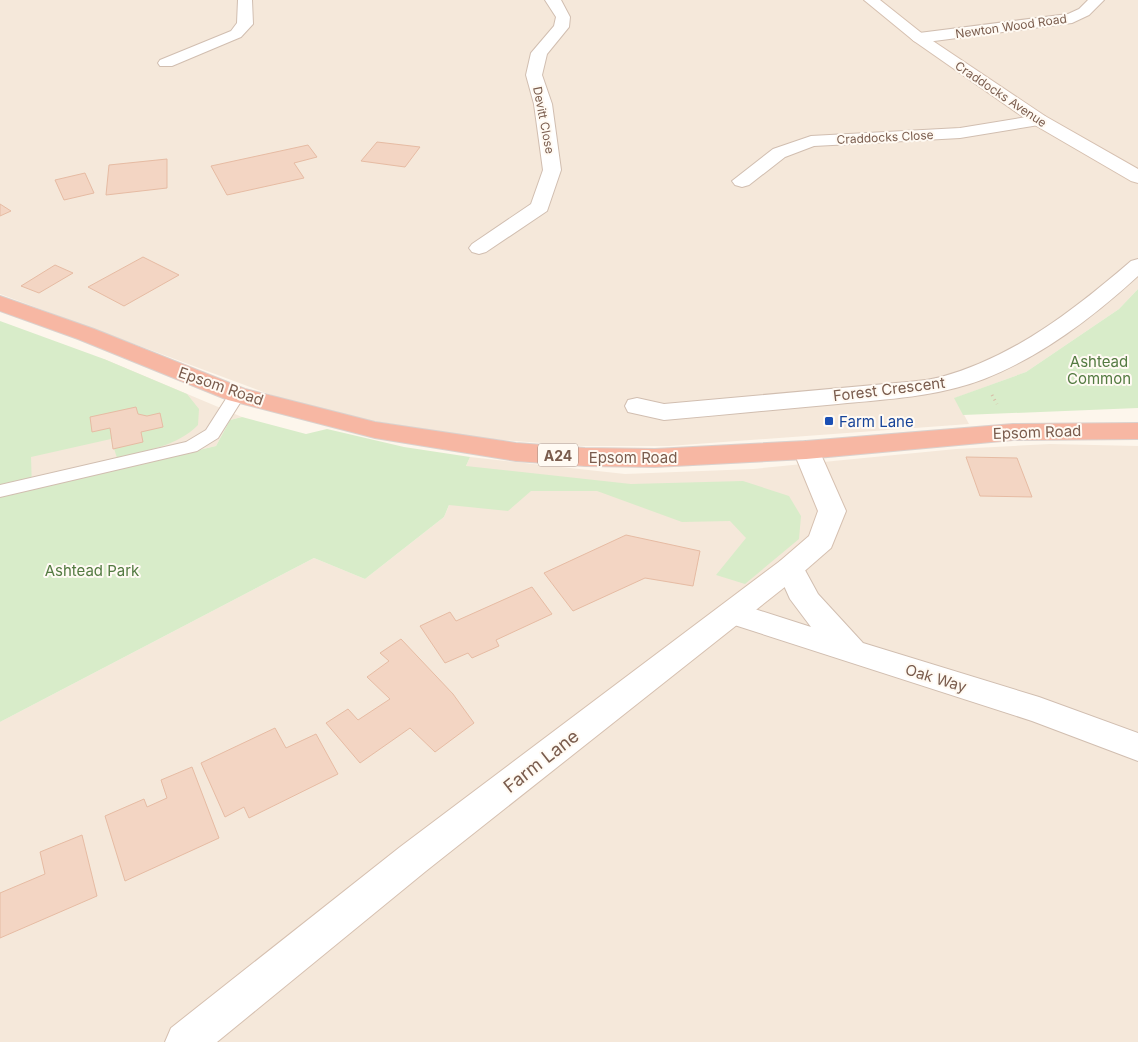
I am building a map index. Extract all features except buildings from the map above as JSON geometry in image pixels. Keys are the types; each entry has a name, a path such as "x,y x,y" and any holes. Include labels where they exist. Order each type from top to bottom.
{"highway":[{"name":"Epsom Road","path":"0,304 86,334 237,395 375,430 516,452 585,457 655,458 806,450 1014,432 1138,431"}],"street":[{"path":"166,63 236,34 245,24 245,0"},
{"name":"Devitt Close","path":"479,248 540,207 552,170 543,104 534,75 538,53 561,27 563,17 556,3 552,0"},
{"name":"Craddocks Avenue","path":"870,0 919,38 1039,120 1138,177"},
{"name":"Newton Wood Road","path":"919,38 1072,18 1084,12 1097,0"},
{"name":"Craddocks Close","path":"742,181 779,153 811,141 960,133 1039,120"},
{"name":"Forest Crescent","path":"637,406 664,412 907,390 946,384 983,372 1013,358 1099,300 1138,265"},
{"name":"Farm Lane","path":"184,1042 413,859 733,613 821,541 832,511 806,450"},
{"path":"790,568 795,583 816,615 856,653"},
{"name":"Oak Way","path":"733,613 1039,710 1138,747"}],"lane":[{"path":"0,492 191,447 212,434 237,395"}],"shaded area":[{"path":"0,0 1138,0 1138,289 1119,309 1026,372 955,398 969,424 669,446 581,446 489,439 373,421 274,396 0,294"},
{"path":"104,359 242,417 230,420 216,446 32,489 30,457"},
{"path":"1050,444 1138,446 1138,1042 0,1042 0,722 314,558 365,579 444,517 470,457 625,474 753,469 956,449"}],"green space":[{"name":"Ashtead Common","path":"1138,289 1138,408 963,415 954,398 1026,372 1119,309"},
{"name":"Ashtead Park","path":"0,321 104,359 187,394 199,409 198,425 171,443 150,450 117,458 111,439 31,457 32,489 216,446 230,420 242,417 306,434 327,429 404,447 470,457 466,466 631,484 743,481 789,496 801,516 799,539 745,584 716,575 746,538 730,521 682,522 597,491 531,491 508,511 449,505 444,517 365,579 314,558 0,722"}],"place":[{"name":"Farm Lane","path":"829,421"}]}
